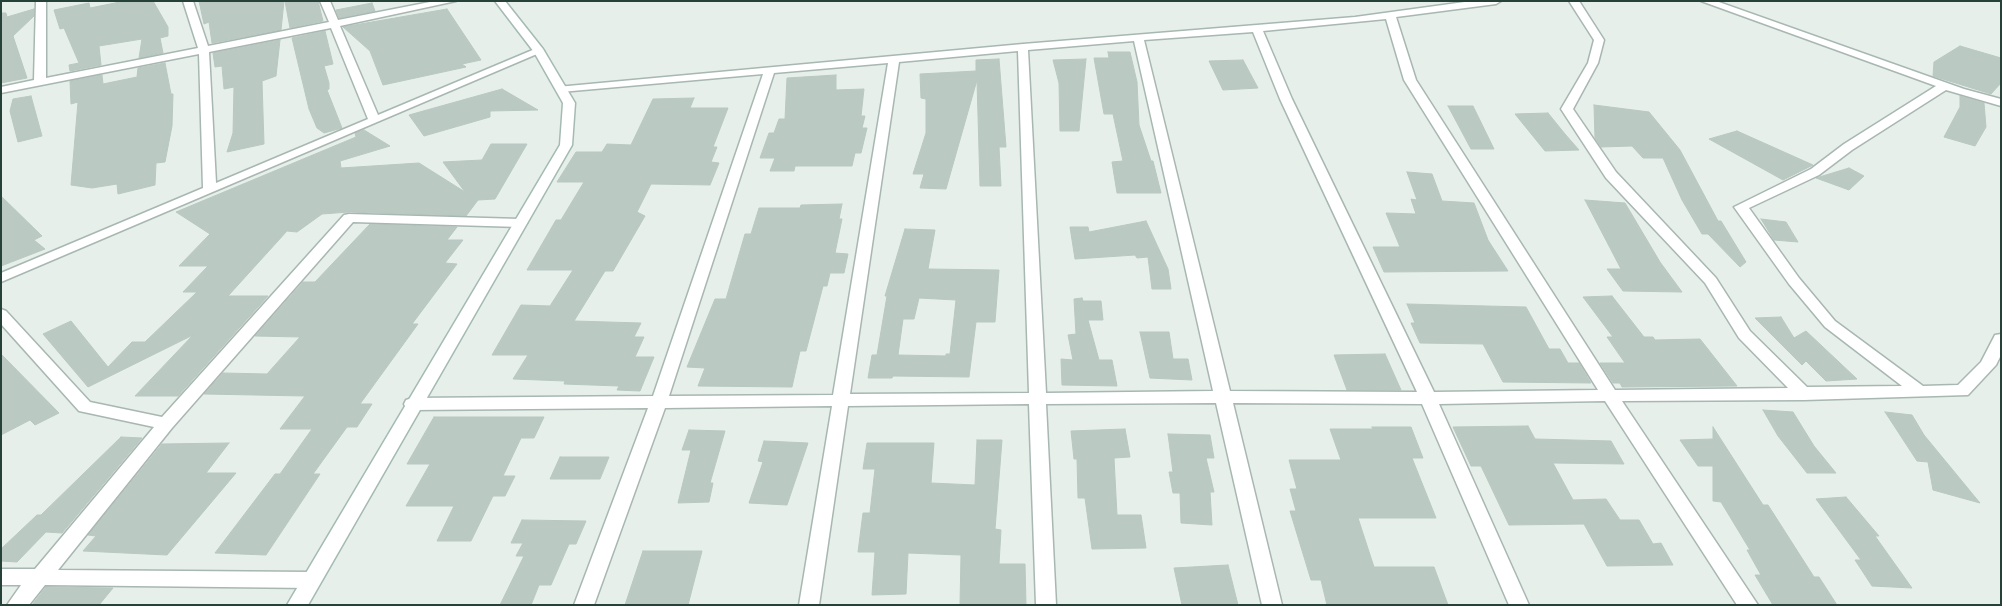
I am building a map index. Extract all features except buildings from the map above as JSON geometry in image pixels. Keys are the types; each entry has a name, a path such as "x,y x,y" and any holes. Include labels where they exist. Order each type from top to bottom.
{"street":[{"path":"40,82 41,1"},
{"path":"188,1 204,50 210,190"},
{"path":"325,1 374,120"},
{"path":"1,90 450,1"},
{"path":"297,605 412,404 566,145 569,103 539,51 500,1"},
{"path":"561,89 1023,47 1257,28 1390,15 1496,1"},
{"path":"1574,1 1599,40 1593,63 1567,109 1612,175 1711,282 1744,334 1804,394"},
{"path":"1706,1 1944,86 2001,103"},
{"path":"1390,15 1410,80 1610,394 1748,605"},
{"path":"1257,28 1286,99 1428,398 1519,605"},
{"path":"1138,37 1272,605"},
{"path":"1023,47 1046,605"},
{"path":"1,278 539,51"},
{"path":"809,605 894,59"},
{"path":"584,605 659,402 770,70"},
{"path":"1919,391 1830,324 1794,281 1741,207 1815,172 1848,147 1944,86"},
{"path":"17,605 166,424 349,218 520,223"},
{"path":"1,314 85,407 166,424"},
{"path":"412,404 1222,397 1428,398 1610,394 1804,394 1962,391 1988,365 2001,339"},
{"path":"1,577 311,580"}]}
